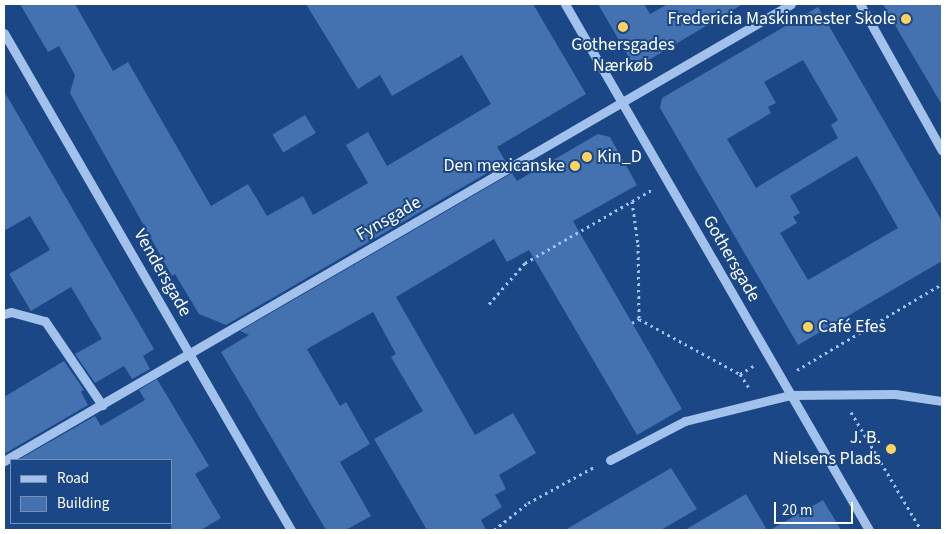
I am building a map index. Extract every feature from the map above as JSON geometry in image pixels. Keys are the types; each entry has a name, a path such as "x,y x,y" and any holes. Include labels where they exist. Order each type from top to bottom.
{"street":[{"name":"Gothersgade","path":"565,4 869,530"},
{"name":"Fynsgade","path":"4,461 791,4"},
{"path":"860,4 942,151"},
{"name":"Vendersgade","path":"4,33 291,530"},
{"path":"4,314 11,312 45,321 102,405"},
{"path":"610,460 685,421 790,395 840,392 895,394 942,401"}],"path":[{"path":"489,304 525,263 667,181"},
{"path":"632,201 638,244 639,319"},
{"path":"781,379 942,284"},
{"path":"639,319 740,374 769,357"},
{"path":"632,323 639,319"},
{"path":"840,392 921,530"},
{"path":"494,530 574,474 610,460"}],"building":[{"path":"20,4 75,4 113,71 128,62 211,206 248,184 267,216 303,196 313,215 368,183 346,145 368,132 387,166 491,104 462,55 392,96 380,75 358,89 306,4 533,4 586,94 497,147 506,162 226,325 199,314 175,274 172,276 70,93 75,75 59,46 48,52"},
{"path":"598,4 644,4 650,14 668,4 743,4 642,64 631,61"},
{"path":"883,4 942,4 942,105 899,32"},
{"path":"818,7 942,221 942,261 798,345 660,108 662,98","holes":["803,60 838,120 831,125 838,138 756,188 727,139 771,113 768,107 776,103 764,82","857,156 898,228 808,280 780,233 797,223 793,217 800,213 790,196"]},
{"path":"4,91 154,349 143,356 150,369 132,379 124,366 95,383 75,354 102,339 71,287 31,311 9,274 50,250 30,216 4,231"},
{"path":"305,115 316,133 283,153 272,135"},
{"path":"598,134 610,137 637,185 573,221 682,409 637,435 529,250 507,262 494,239 396,297 475,435 513,413 536,453 499,475 506,489 495,495 502,507 481,520 486,530 427,530 374,439 423,411 391,357 396,354 373,312 307,349 340,406 346,402 370,444 340,462 371,516 346,530 326,530 221,352 249,335 240,331 512,173 517,181"},
{"path":"64,361 84,390 81,392 88,405 4,454 4,397"},
{"path":"157,379 209,466 195,474 221,518 201,530 171,530 172,459 20,459 95,416 101,426 145,400 139,390"},
{"path":"671,468 697,509 661,530 565,530"},
{"path":"746,494 767,530 685,530"},
{"path":"823,500 841,530 770,530"}],"place":[{"name":"Fredericia Maskinmester Skole","path":"906,19"},
{"name":"Gothersgades Nærkøb","path":"623,27"},
{"name":"Kin_D","path":"587,157"},
{"name":"Den mexicanske","path":"575,166"},
{"name":"Café Efes","path":"808,327"},
{"name":"J. B. Nielsens Plads","path":"891,449"}]}
